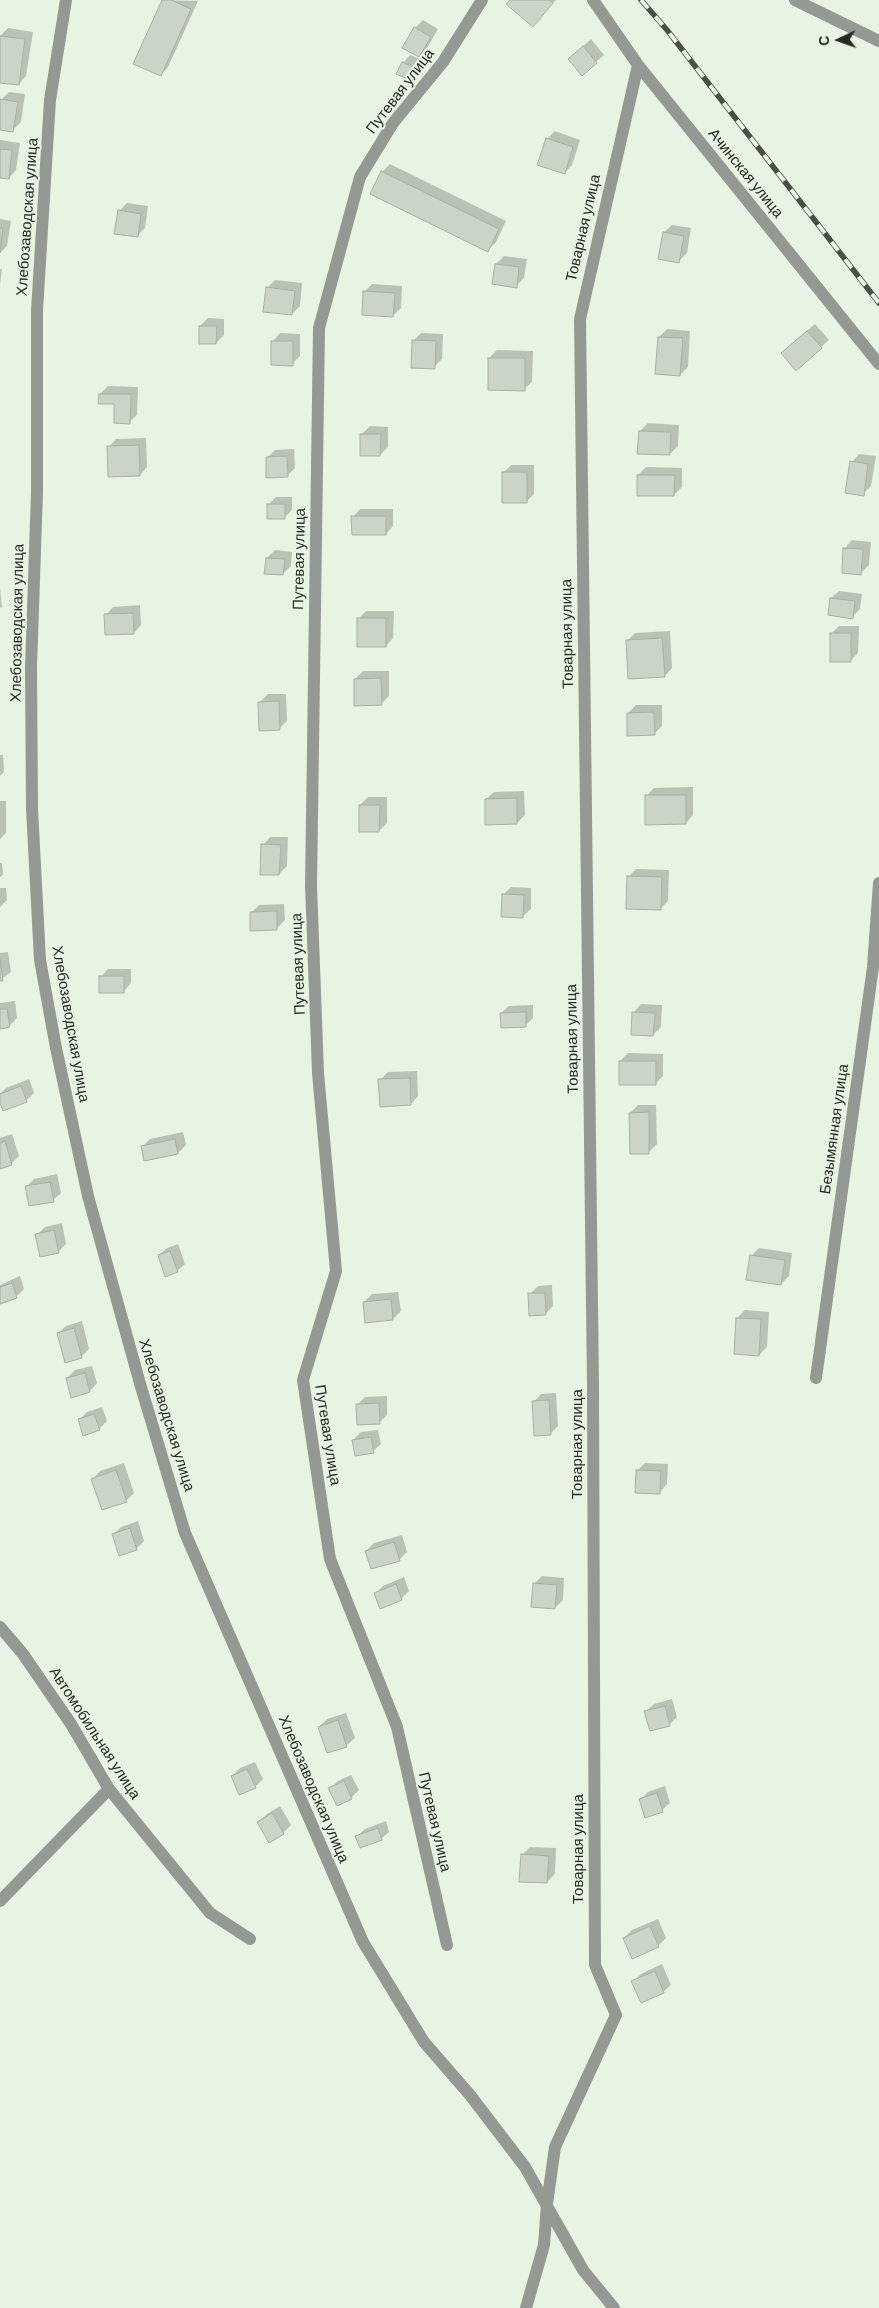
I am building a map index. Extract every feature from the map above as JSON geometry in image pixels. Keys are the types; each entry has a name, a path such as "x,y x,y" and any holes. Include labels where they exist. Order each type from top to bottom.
{"street":[{"name":"Хлебозаводская улица","path":"66,0 50,100 38,310 37,492 31,667 32,809 40,960 56,1048 88,1196 140,1386 185,1533 363,1942 424,2042 470,2095 525,2167 583,2270 614,2308"},
{"name":"Путевая улица","path":"447,1945 397,1728 330,1559 303,1380 336,1271 318,1073 312,886 318,328 360,177 393,123 443,62 482,0"},
{"name":"Ачинская улица","path":"593,0 638,65 879,364"},
{"path":"795,0 879,40"},
{"name":"Товарная улица","path":"547,2204 555,2148 616,2015 595,1965 593,1386 580,319 604,203 638,65"},
{"name":"Безымянная улица","path":"816,1378 873,967 879,883"},
{"name":"Автомобильная улица","path":"0,1627 23,1654 71,1724 109,1789 210,1913 250,1939"},
{"path":"0,1900 109,1789"},
{"path":"526,2308 544,2245 547,2204"}],"building":[{"path":"162,0 171,0 191,9 161,76 133,64"},
{"path":"510,0 549,0 553,3 533,27 506,4"},
{"path":"414,27 431,37 419,57 402,48"},
{"path":"0,36 25,39 19,85 0,83"},
{"path":"583,46 597,63 582,76 568,59"},
{"path":"402,62 415,68 410,80 396,74"},
{"path":"0,99 18,102 13,132 0,130"},
{"path":"546,138 573,147 565,174 537,165"},
{"path":"0,149 12,150 9,179 0,178"},
{"path":"381,171 499,229 488,252 370,194"},
{"path":"118,210 141,214 138,237 114,234"},
{"path":"0,228 3,228 0,253"},
{"path":"663,232 684,236 679,263 658,259"},
{"path":"495,264 519,267 517,288 492,284"},
{"path":"266,287 295,291 292,315 263,312"},
{"path":"363,291 395,293 393,317 362,315"},
{"path":"199,326 217,326 216,344 199,344"},
{"path":"807,331 822,348 796,371 781,353"},
{"path":"658,337 683,338 680,376 655,374"},
{"path":"412,340 436,341 435,369 411,368"},
{"path":"271,341 293,341 293,366 271,365"},
{"path":"488,358 525,358 525,391 488,390"},
{"path":"99,394 131,394 130,424 114,423 114,404 98,404"},
{"path":"639,431 671,432 670,455 637,454"},
{"path":"360,434 381,434 380,456 360,456"},
{"path":"139,445 140,476 108,477 107,446"},
{"path":"287,456 288,477 266,478 266,457"},
{"path":"850,461 868,464 864,496 845,493"},
{"path":"502,472 527,472 527,503 502,503"},
{"path":"637,475 675,475 674,496 637,496"},
{"path":"267,504 285,504 285,519 267,519"},
{"path":"351,516 386,516 386,535 352,535"},
{"path":"843,548 863,549 861,575 842,573"},
{"path":"266,558 285,559 283,575 264,574"},
{"path":"830,598 855,601 853,619 828,615"},
{"path":"133,613 134,634 105,635 104,614"},
{"path":"357,618 386,618 386,647 357,647"},
{"path":"830,633 851,633 851,662 830,662"},
{"path":"662,638 665,677 628,679 626,640"},
{"path":"381,678 382,705 354,706 354,679"},
{"path":"279,701 280,730 259,731 258,702"},
{"path":"654,712 655,735 627,736 627,713"},
{"path":"645,795 686,795 686,824 645,825"},
{"path":"517,798 517,824 485,825 485,799"},
{"path":"359,805 380,805 379,832 359,832"},
{"path":"261,844 281,845 279,875 260,875"},
{"path":"627,876 662,877 661,910 626,909"},
{"path":"502,894 524,895 523,918 501,917"},
{"path":"277,911 277,930 250,931 250,912"},
{"path":"0,959 3,981 0,981"},
{"path":"99,976 124,976 124,993 99,993"},
{"path":"0,1009 7,1009 10,1027 0,1029"},
{"path":"526,1012 526,1027 501,1028 500,1013"},
{"path":"632,1012 655,1013 653,1036 631,1035"},
{"path":"619,1061 656,1061 656,1085 619,1085"},
{"path":"410,1078 411,1105 380,1107 378,1079"},
{"path":"21,1086 27,1102 3,1111 0,1103 0,1094"},
{"path":"649,1112 649,1154 630,1154 629,1113"},
{"path":"175,1139 178,1154 144,1161 141,1146"},
{"path":"5,1141 12,1165 0,1169 0,1143"},
{"path":"50,1182 54,1202 29,1206 25,1186"},
{"path":"54,1230 59,1253 40,1257 35,1234"},
{"path":"170,1251 178,1272 165,1277 158,1255"},
{"path":"750,1255 785,1260 781,1285 746,1280"},
{"path":"12,1283 17,1298 0,1304 0,1287"},
{"path":"528,1293 545,1293 546,1315 529,1316"},
{"path":"391,1299 393,1320 365,1323 363,1302"},
{"path":"736,1318 761,1319 759,1356 734,1354"},
{"path":"74,1328 82,1358 65,1363 57,1333"},
{"path":"85,1373 90,1392 71,1398 66,1378"},
{"path":"549,1400 551,1435 534,1436 532,1401"},
{"path":"379,1403 380,1424 357,1425 356,1404"},
{"path":"94,1414 100,1430 83,1436 78,1419"},
{"path":"371,1437 374,1453 355,1456 352,1440"},
{"path":"116,1470 127,1502 102,1510 91,1479"},
{"path":"636,1470 661,1471 660,1494 635,1493"},
{"path":"130,1528 137,1550 119,1556 112,1534"},
{"path":"394,1542 400,1561 371,1569 365,1551"},
{"path":"533,1583 557,1585 555,1609 531,1607"},
{"path":"396,1584 402,1600 380,1609 374,1593"},
{"path":"665,1706 670,1726 650,1731 644,1711"},
{"path":"338,1720 347,1747 327,1753 318,1727"},
{"path":"247,1769 256,1788 239,1795 231,1776"},
{"path":"344,1781 352,1799 337,1806 328,1788"},
{"path":"657,1793 663,1812 645,1818 639,1799"},
{"path":"272,1813 284,1834 269,1843 257,1822"},
{"path":"378,1828 382,1840 360,1848 355,1836"},
{"path":"521,1854 549,1856 547,1883 519,1882"},
{"path":"650,1926 659,1947 632,1959 623,1938"},
{"path":"655,1971 664,1993 641,2003 631,1981"}],"railway":[{"path":"641,0 667,30 879,303"}]}
